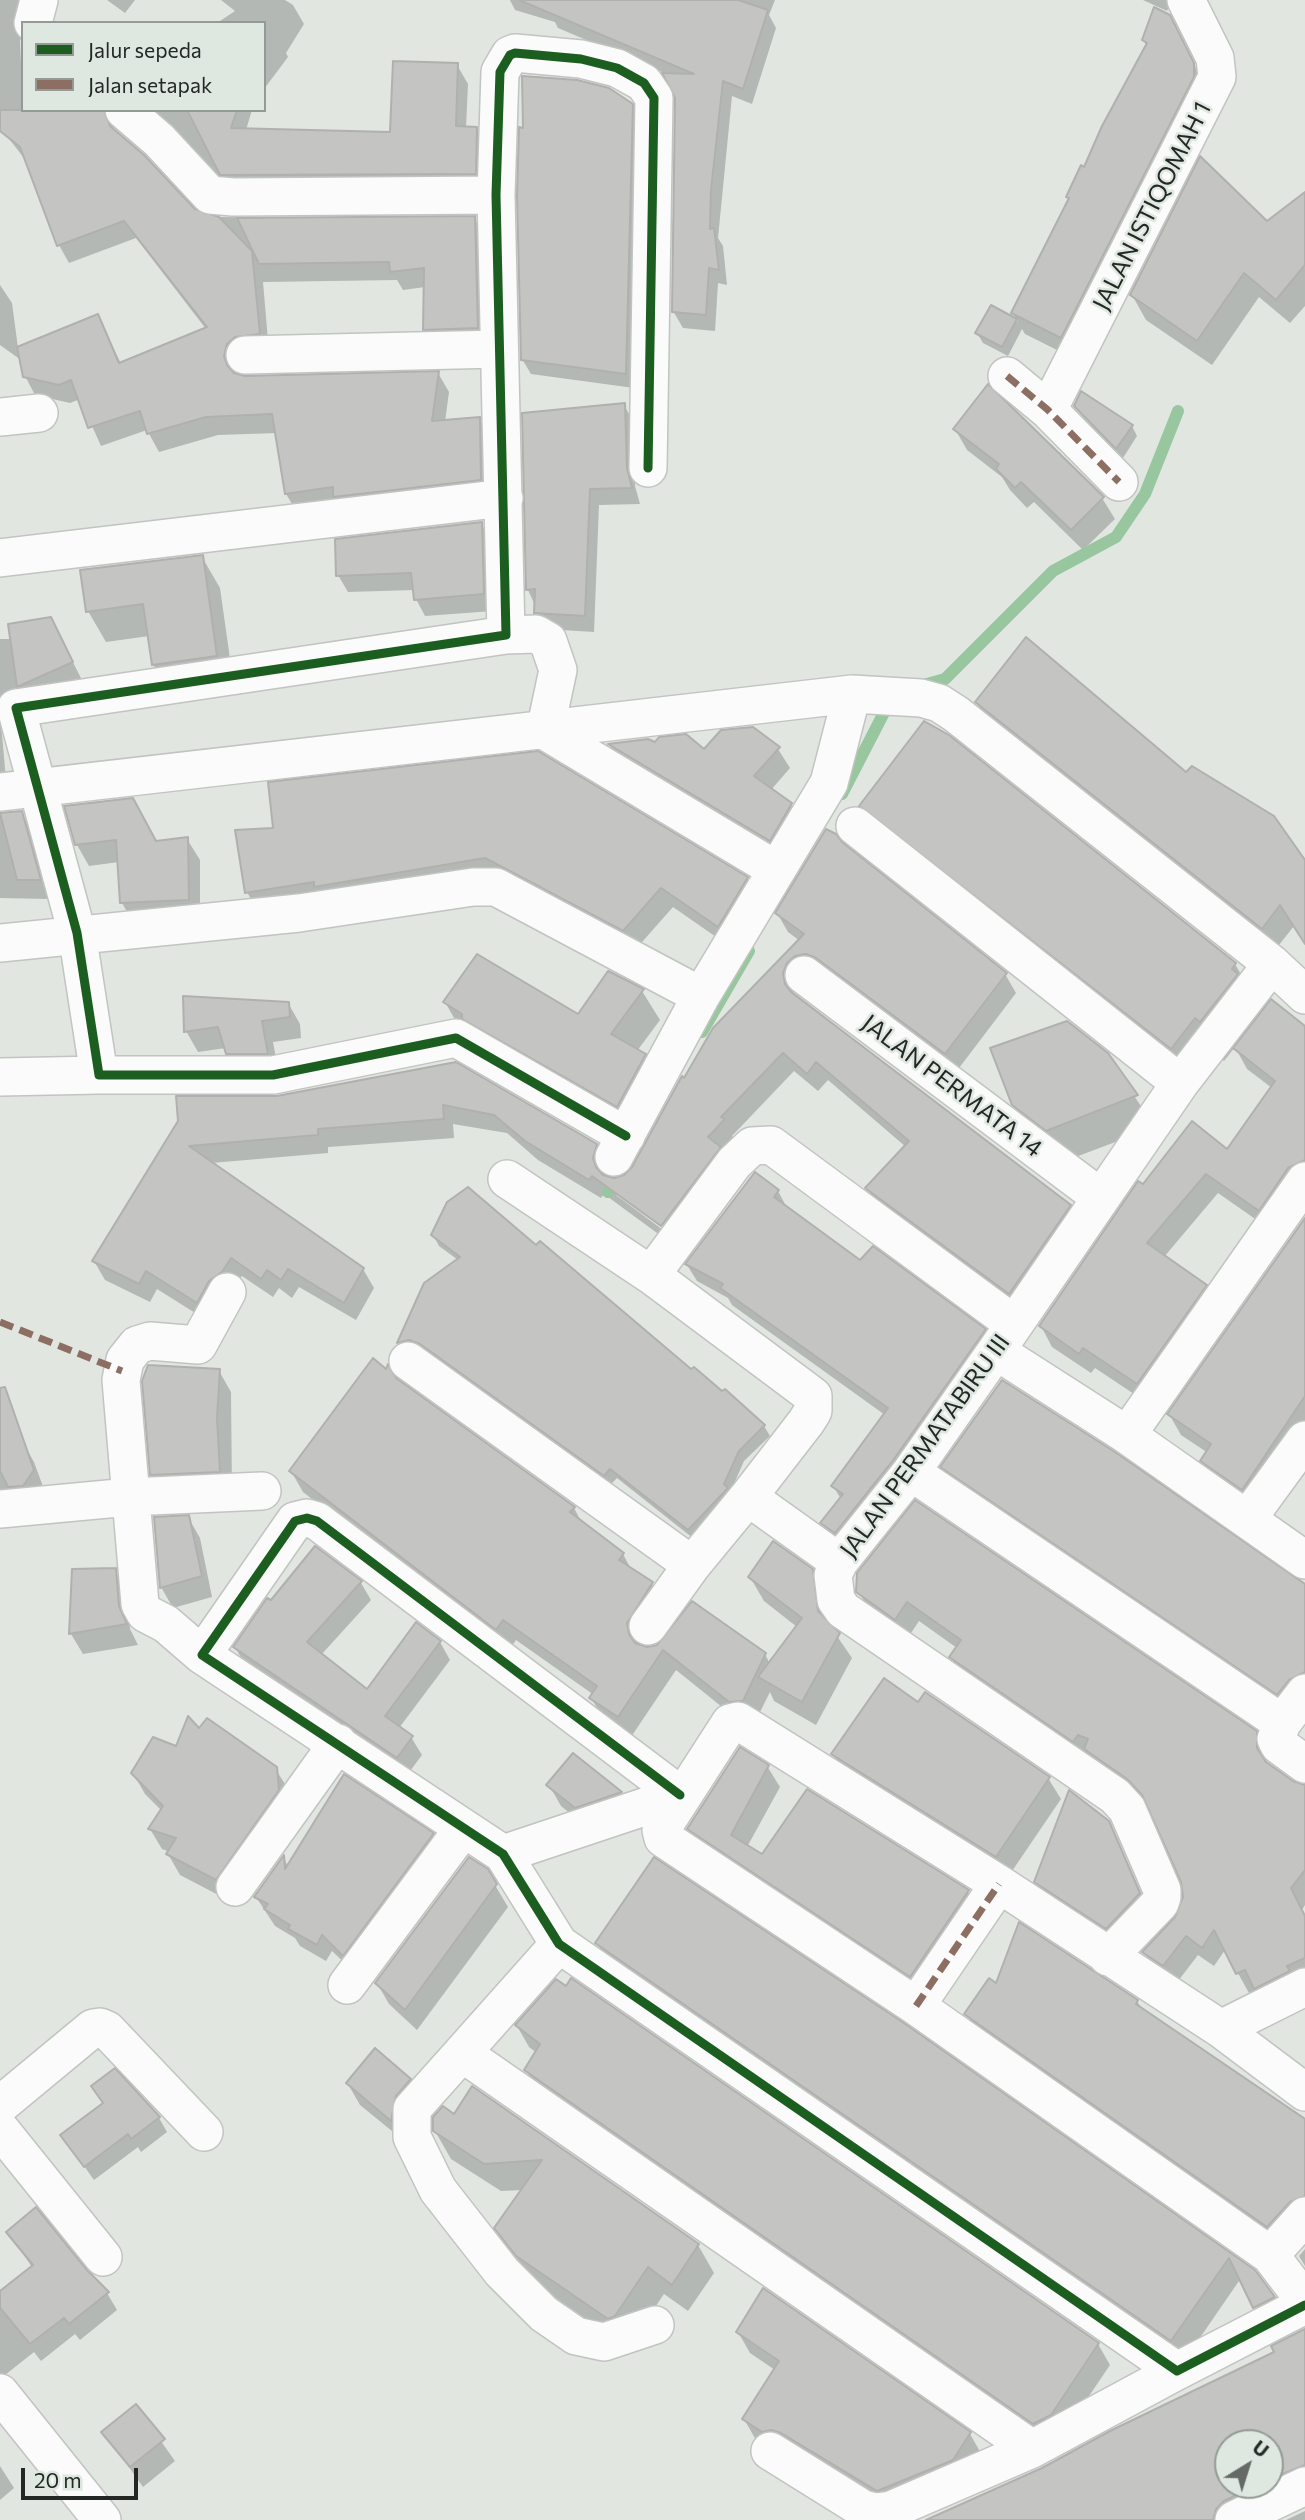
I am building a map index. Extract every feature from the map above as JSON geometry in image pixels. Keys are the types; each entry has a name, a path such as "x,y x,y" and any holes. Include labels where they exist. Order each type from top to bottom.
{"street":[{"path":"34,21 39,0"},
{"name":"JALAN ISTIQOMAH 1","path":"1048,410 1217,77 1215,58 1186,0"},
{"path":"506,635 496,195 500,72 510,55 538,53 605,65 627,72 651,91 656,107 649,251 648,468"},
{"path":"126,112 159,140 210,195 496,195"},
{"path":"245,355 499,349"},
{"path":"1007,376 1048,410 1119,482"},
{"path":"0,417 39,413"},
{"path":"0,558 504,498"},
{"path":"99,1075 77,933 37,786 5,704 506,635 536,634 548,641 558,670 545,731"},
{"path":"0,1077 273,1075 456,1038 620,1146 701,996 829,782 852,694"},
{"path":"0,792 852,694 921,698 939,703 956,714 1272,964 1305,995"},
{"path":"545,731 775,869"},
{"path":"855,826 1180,1083"},
{"path":"0,943 77,933 299,913 472,887 496,887 701,996"},
{"name":"JALAN PERMATABIRU III","path":"1108,1957 1160,1903 1162,1897 1162,1890 1127,1809 1115,1796 843,1609 836,1600 834,1575 839,1562 911,1472 1180,1083 1272,964"},
{"name":"JALAN PERMATA 14","path":"804,975 1100,1197"},
{"path":"650,1275 734,1163 752,1146 771,1145 1127,1435 1305,1560"},
{"path":"507,1179 650,1275 813,1396 813,1410 806,1422 692,1565 648,1626"},
{"path":"1127,1435 1305,1181"},
{"path":"228,1292 198,1345 150,1341 130,1351 125,1360 121,1380 129,1497 142,1609 202,1655 503,1854 559,1944 1177,2371"},
{"path":"408,1361 692,1565"},
{"path":"1248,1518 1305,1440"},
{"path":"911,1472 1282,1723"},
{"path":"0,1509 129,1497 262,1491"},
{"path":"748,1497 839,1562"},
{"path":"202,1655 295,1521 307,1518 317,1521 680,1795"},
{"path":"1305,1693 1282,1723 1276,1739 1279,1745 1305,1764"},
{"path":"770,2451 863,2509 876,2512 891,2510 1032,2449 1305,2303 1270,2255 916,2006 663,1838 661,1830 680,1795 730,1723 738,1721 999,1884 1221,2029 1305,2091"},
{"path":"235,1886 338,1743"},
{"path":"503,1854 680,1795"},
{"path":"346,1985 463,1829"},
{"path":"916,2006 999,1884"},
{"path":"559,1944 412,2109 412,2137 438,2190 502,2272 544,2314 576,2336 604,2342 655,2325"},
{"path":"1221,2029 1305,1987"},
{"path":"0,2105 93,2028 100,2027 107,2030 204,2132"},
{"path":"462,2053 1032,2449"},
{"path":"0,2129 103,2257"},
{"path":"1270,2255 1305,2216"},
{"path":"0,2393 102,2520"},
{"path":"1234,2520 1305,2486"}],"building":[{"path":"519,0 738,0 768,10 743,89 723,81 711,190 710,229 714,228 719,270 709,268 706,315 672,312 675,98 662,73 694,74"},
{"path":"1154,7 1170,15 1194,63 1194,77 1061,338 1011,313 1069,198 1066,197 1081,165 1084,167 1102,126 1147,43 1142,40"},
{"path":"393,61 458,63 456,126 477,127 476,174 220,175 188,112 236,112 231,128 390,132"},
{"path":"522,76 577,80 609,88 633,104 626,374 521,360 517,195 519,127 523,128"},
{"path":"0,110 105,112 110,126 144,155 195,209 219,217 252,251 260,334 235,337 227,344 224,356 234,373 245,376 439,371 432,421 480,417 481,480 333,497 333,487 285,494 272,414 206,417 147,434 140,411 88,428 71,380 59,385 23,377 17,347 98,314 119,363 207,327 124,221 57,246 20,147 0,131"},
{"path":"1200,156 1267,221 1305,192 1305,265 1276,300 1244,273 1197,341 1130,295"},
{"path":"475,216 478,328 423,330 424,268 390,272 389,262 259,264 237,218"},
{"path":"991,305 1017,319 1002,347 975,333"},
{"path":"988,384 1104,497 1071,530 1021,482 1015,488 996,469 999,464 953,429"},
{"path":"1081,391 1133,425 1116,449 1074,406"},
{"path":"625,403 627,468 632,488 590,489 585,616 534,613 535,589 526,590 522,413"},
{"path":"482,522 484,594 414,600 411,573 336,576 335,539"},
{"path":"203,555 217,656 152,665 143,604 86,612 80,570"},
{"path":"51,617 73,662 17,687 8,624"},
{"path":"1026,637 1186,772 1192,766 1274,816 1305,860 1305,944 1280,905 1262,929 975,702"},
{"path":"924,721 949,735 1236,963 1232,969 1238,974 1200,1022 1195,1018 1171,1049 859,806"},
{"path":"753,727 780,747 754,776 792,803 770,841 608,744 648,739 655,742 659,737 686,734 704,749 721,730"},
{"path":"538,751 748,877 718,927 661,888 623,931 485,858 314,887 314,882 245,893 235,830 273,828 268,782"},
{"path":"133,798 156,841 188,837 189,900 120,903 116,840 75,845 64,806"},
{"path":"22,811 41,880 17,880 0,813"},
{"path":"826,829 836,834 842,842 1007,973 945,1054 816,958 806,954 795,956 787,963 783,973 785,984 791,992 1071,1205 1009,1294 865,1188 909,1141 816,1062 807,1074 783,1053 721,1117 725,1119 708,1137 721,1147 661,1226 592,1176 589,1180 525,1141 494,1115 443,1105 444,1119 318,1129 318,1135 189,1146 364,1268 344,1303 288,1269 281,1280 267,1270 261,1279 231,1258 222,1272 209,1281 197,1303 146,1271 139,1284 92,1261 178,1121 176,1096 277,1096 456,1062 597,1144 593,1158 603,1175 614,1178 624,1175 632,1167 682,1076 684,1078 713,1028 804,934 775,913"},
{"path":"477,954 578,1014 608,971 644,989 611,1034 646,1054 617,1107 462,1019 462,1014 443,1002"},
{"path":"183,996 289,1002 290,1017 262,1021 268,1054 226,1054 218,1027 184,1032"},
{"path":"1271,999 1305,1026 1305,1160 1288,1168 1259,1211 1206,1174 1147,1243 1207,1285 1137,1384 1083,1348 1079,1354 1039,1326 1138,1181 1143,1184 1192,1121 1227,1149 1275,1081 1233,1048"},
{"path":"1067,1021 1108,1053 1138,1095 1046,1131 1012,1105 990,1048"},
{"path":"755,1172 779,1190 774,1197 860,1260 873,1246 986,1329 894,1459 835,1533 820,1523 843,1494 831,1486 888,1408 720,1288 723,1284 685,1264"},
{"path":"468,1187 536,1245 540,1241 691,1369 694,1367 722,1391 725,1389 765,1425 739,1451 724,1484 728,1488 688,1530 610,1469 604,1476 420,1344 409,1340 397,1343 424,1283 460,1257 431,1235 447,1202"},
{"path":"1305,1218 1305,1396 1242,1490 1200,1461 1211,1444 1167,1414"},
{"path":"373,1358 386,1369 388,1364 396,1378 575,1507 570,1512 624,1553 619,1560 653,1582 627,1623 629,1634 635,1643 647,1647 657,1645 692,1601 766,1653 743,1701 729,1702 663,1650 618,1717 589,1698 597,1686 503,1620 496,1630 289,1471"},
{"path":"148,1365 220,1369 217,1418 220,1472 150,1475 142,1381"},
{"path":"1002,1380 1115,1452 1305,1584 1305,1672 1289,1680 1277,1695 940,1467"},
{"path":"5,1387 34,1470 23,1486 8,1487 0,1471 0,1388"},
{"path":"915,1500 1257,1731 1257,1748 1266,1762 1293,1781 1305,1785 1305,1870 1291,1888 1305,1916 1305,1958 1287,1966 1290,1971 1254,1989 1245,1970 1236,1974 1214,1930 1202,1948 1186,1936 1163,1966 1142,1952 1175,1917 1183,1897 1181,1882 1142,1795 1127,1779 1084,1749 1088,1739 1078,1735 1073,1742 949,1657 961,1640 907,1602 895,1620 856,1592 857,1573"},
{"path":"189,1515 202,1576 160,1588 154,1517"},
{"path":"773,1541 813,1569 818,1611 840,1633 802,1702 758,1677 802,1618 748,1577"},
{"path":"315,1546 362,1581 307,1642 367,1689 416,1622 441,1641 385,1716 413,1736 397,1758 233,1647 267,1598 271,1600"},
{"path":"116,1568 119,1606 127,1624 69,1634 72,1569"},
{"path":"884,1678 918,1702 925,1692 1050,1777 996,1857 831,1754"},
{"path":"188,1716 199,1728 207,1718 277,1767 279,1790 216,1880 166,1854 176,1838 148,1829 163,1806 131,1773 153,1737 176,1746"},
{"path":"740,1747 769,1765 731,1835 762,1854 807,1789 969,1890 910,1977 687,1829"},
{"path":"573,1753 622,1792 575,1808 546,1785"},
{"path":"344,1774 434,1833 343,1956 322,1935 317,1945 288,1929 290,1925 264,1909 268,1904 254,1897 284,1855 285,1869"},
{"path":"1069,1790 1109,1821 1140,1893 1106,1929 1034,1882"},
{"path":"469,1857 488,1869 497,1884 405,2010 375,1983"},
{"path":"654,1857 904,2023 1255,2270 1275,2297 1253,2308 1229,2258 1171,2341 595,1943"},
{"path":"1019,1922 1138,2000 1136,2004 1305,2119 1305,2196 1290,2202 1267,2227 964,2014 989,1978 996,1983"},
{"path":"571,1978 1099,2343 1051,2415 1033,2424 524,2070 540,2044 515,2025 556,1979 566,1986"},
{"path":"375,2048 411,2079 396,2096 391,2121 346,2083"},
{"path":"115,2068 160,2117 131,2139 128,2134 84,2167 60,2135 103,2103 91,2086"},
{"path":"472,2086 699,2244 672,2285 648,2267 615,2316 608,2319 516,2256 494,2228 542,2160 484,2164 433,2131 433,2117 443,2106 454,2114"},
{"path":"36,2207 87,2270 109,2292 69,2324 64,2318 30,2344 0,2308 0,2291 33,2265 6,2232"},
{"path":"763,2288 971,2432 953,2460 877,2491 781,2433 771,2430 762,2432 742,2419 779,2361 736,2332"},
{"path":"1305,2329 1305,2465 1284,2473 1284,2429 1214,2429 1214,2499 1228,2499 1216,2509 1213,2520 926,2520 1042,2468 1110,2431 1274,2352 1271,2346"},
{"path":"136,2404 165,2439 130,2467 101,2432"}],"waterway":[{"path":"920,686 945,679 1053,571 1116,537 1145,494 1178,411"},
{"path":"842,794 890,701"},
{"path":"702,1032 749,951"},
{"path":"608,1192 627,1160"}],"marked path":[{"path":"1007,376 1048,410 1119,482"},
{"path":"0,1322 122,1371"},
{"path":"916,2006 999,1884"}],"cycle path":[{"path":"626,1136 456,1038 273,1075 99,1075 77,933 16,708 506,635 496,195 500,72 510,55 515,53 581,59 617,68 644,83 654,98 648,468"},
{"path":"680,1795 317,1521 307,1518 295,1521 202,1655 503,1854 559,1944 1177,2371 1305,2305"}]}
